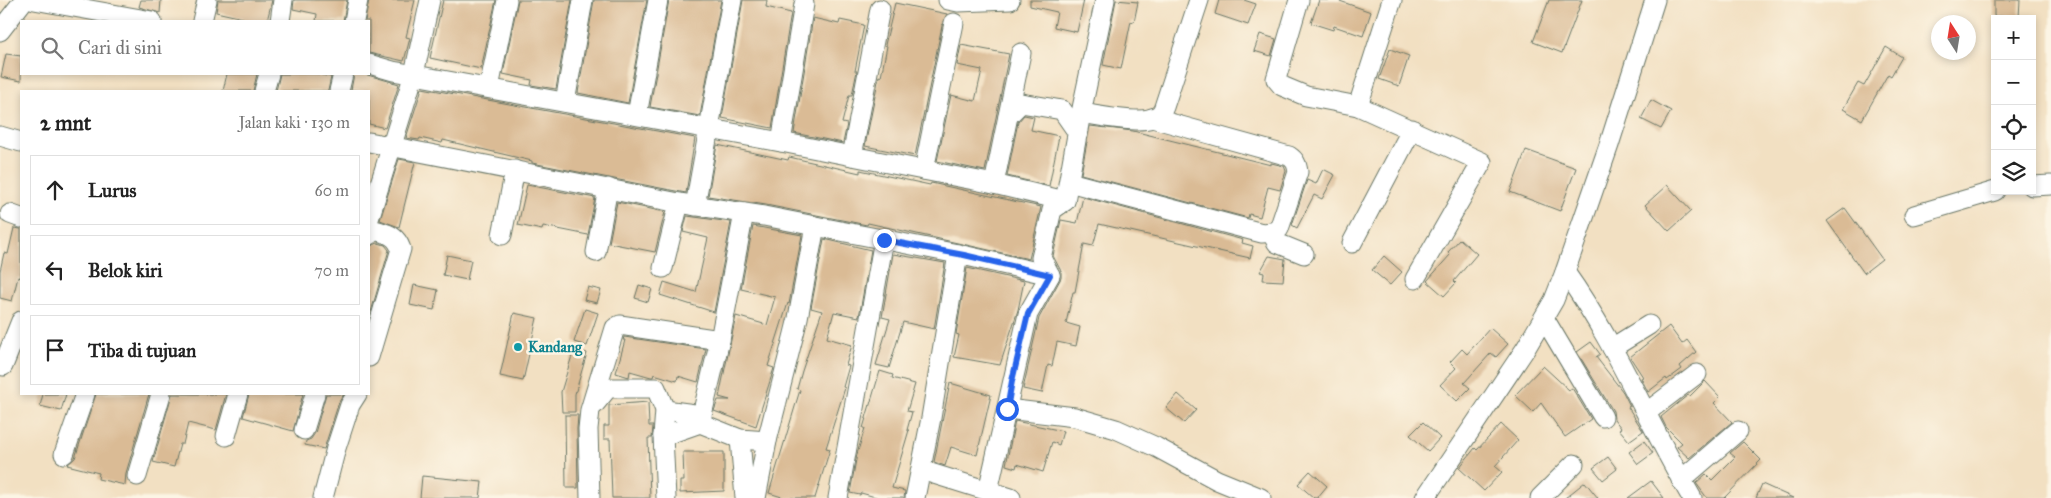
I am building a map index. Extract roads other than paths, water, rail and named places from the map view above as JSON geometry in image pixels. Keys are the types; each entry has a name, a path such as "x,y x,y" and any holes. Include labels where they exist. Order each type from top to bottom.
{"street":[{"path":"0,31 24,0"},
{"path":"34,0 146,20"},
{"path":"202,20 207,0"},
{"path":"280,20 283,0"},
{"path":"354,20 358,0"},
{"path":"370,216 414,74 430,0"},
{"path":"489,88 507,0"},
{"path":"565,102 583,0"},
{"path":"637,115 658,0"},
{"path":"663,268 687,205 709,128 732,0"},
{"path":"948,0 985,2 1010,0"},
{"path":"1050,275 1041,258 1052,210 1065,201 1105,0"},
{"path":"1081,113 1138,120 1160,115 1164,108 1198,0"},
{"path":"1299,0 1276,79 1282,86 1306,96 1358,106 1482,162 1414,279"},
{"path":"1358,106 1392,0"},
{"path":"1425,498 1526,348 1554,300 1655,0"},
{"path":"781,142 804,4"},
{"path":"852,156 880,9"},
{"path":"924,170 954,23"},
{"path":"994,184 1021,53"},
{"path":"370,64 924,170 1065,201"},
{"path":"264,90 269,75"},
{"path":"339,90 343,75"},
{"path":"1008,116 1021,103 1062,110 1078,133"},
{"path":"1069,182 1262,233 1279,229 1298,172 1298,166 1294,160 1289,156 1152,118"},
{"path":"1352,243 1412,129"},
{"path":"0,136 20,142"},
{"path":"370,142 687,205 815,226 958,254 1050,275"},
{"path":"502,235 515,170"},
{"path":"2036,186 2051,186"},
{"path":"596,252 608,188"},
{"path":"1914,215 1991,192"},
{"path":"701,419 720,340 744,213"},
{"path":"756,498 767,441 798,318 815,226"},
{"path":"370,234 374,230 390,234 395,238 401,249 370,353"},
{"path":"1271,232 1277,243 1304,254"},
{"path":"838,498 884,240"},
{"path":"915,498 958,254"},
{"path":"1565,272 1582,296 1612,348 1647,412 1662,448 1692,498"},
{"path":"988,491 1028,314 1050,275"},
{"path":"1544,318 1603,417"},
{"path":"3,366 20,324"},
{"path":"1612,348 1649,325"},
{"path":"590,498 588,429 590,410 613,334 618,326 720,340"},
{"path":"1647,412 1697,374"},
{"path":"590,410 608,388 656,388 665,410 663,436 666,498"},
{"path":"64,454 85,395"},
{"path":"136,476 162,395"},
{"path":"226,436 238,395"},
{"path":"304,430 315,395"},
{"path":"325,497 336,448 350,405 356,395"},
{"path":"1007,409 1075,417 1116,430 1156,447 1217,480 1261,498"},
{"path":"665,410 701,419 740,439 767,441"},
{"path":"663,436 701,419"},
{"path":"1681,480 1738,431"},
{"path":"740,439 745,498"},
{"path":"1540,498 1574,464"},
{"path":"921,470 1009,498"}],"place":[{"name":"Kandang","path":"518,347"}]}
